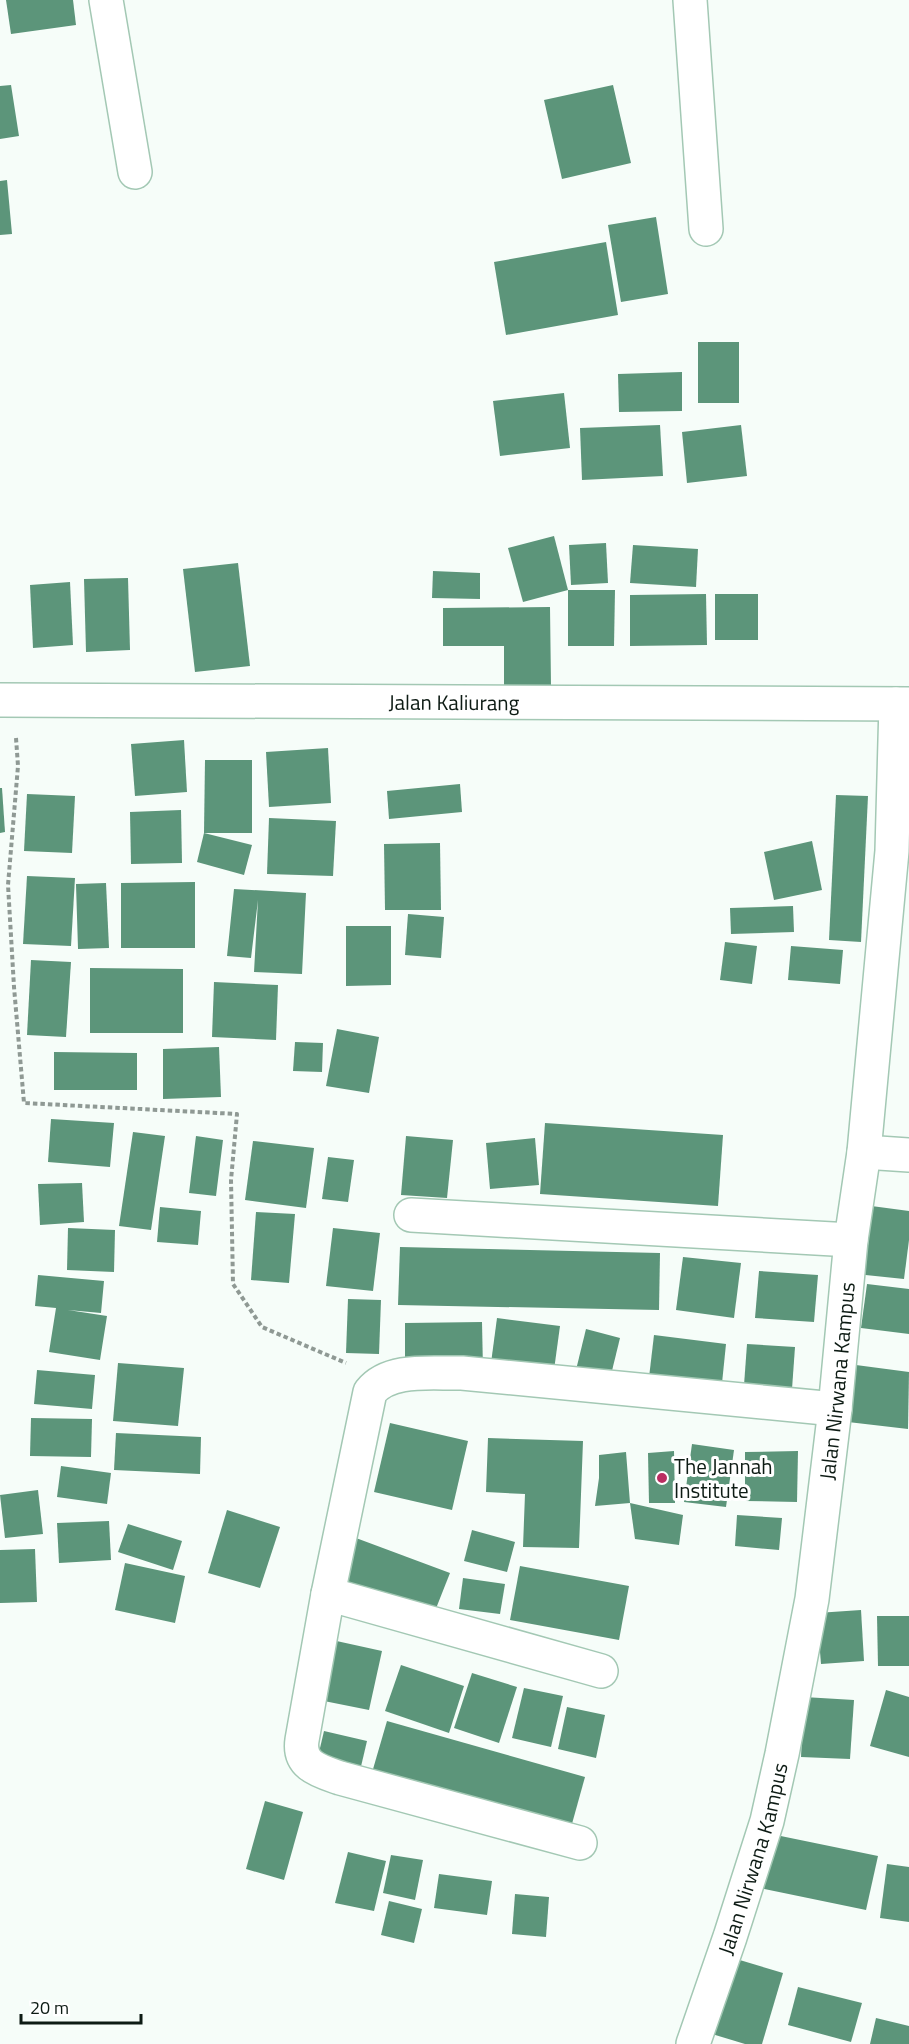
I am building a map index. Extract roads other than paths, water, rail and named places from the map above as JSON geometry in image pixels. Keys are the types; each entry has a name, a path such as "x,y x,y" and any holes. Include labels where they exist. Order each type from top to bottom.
{"street":[{"path":"106,0 135,172"},
{"path":"690,0 706,229"},
{"name":"Jalan Kaliurang","path":"6,699 903,704"},
{"name":"Jalan Nirwana Kampus","path":"693,2044 767,1821 812,1599 835,1409 851,1240 864,1152 903,704"},
{"path":"864,1152 909,1155"},
{"path":"411,1215 851,1240"},
{"path":"580,1843 340,1778 316,1770 302,1755 301,1748 328,1594 370,1392 374,1386 395,1376 462,1373 835,1409"},
{"path":"328,1594 601,1671"}],"place":[{"name":"The Jannah Institute","path":"662,1478"}]}
